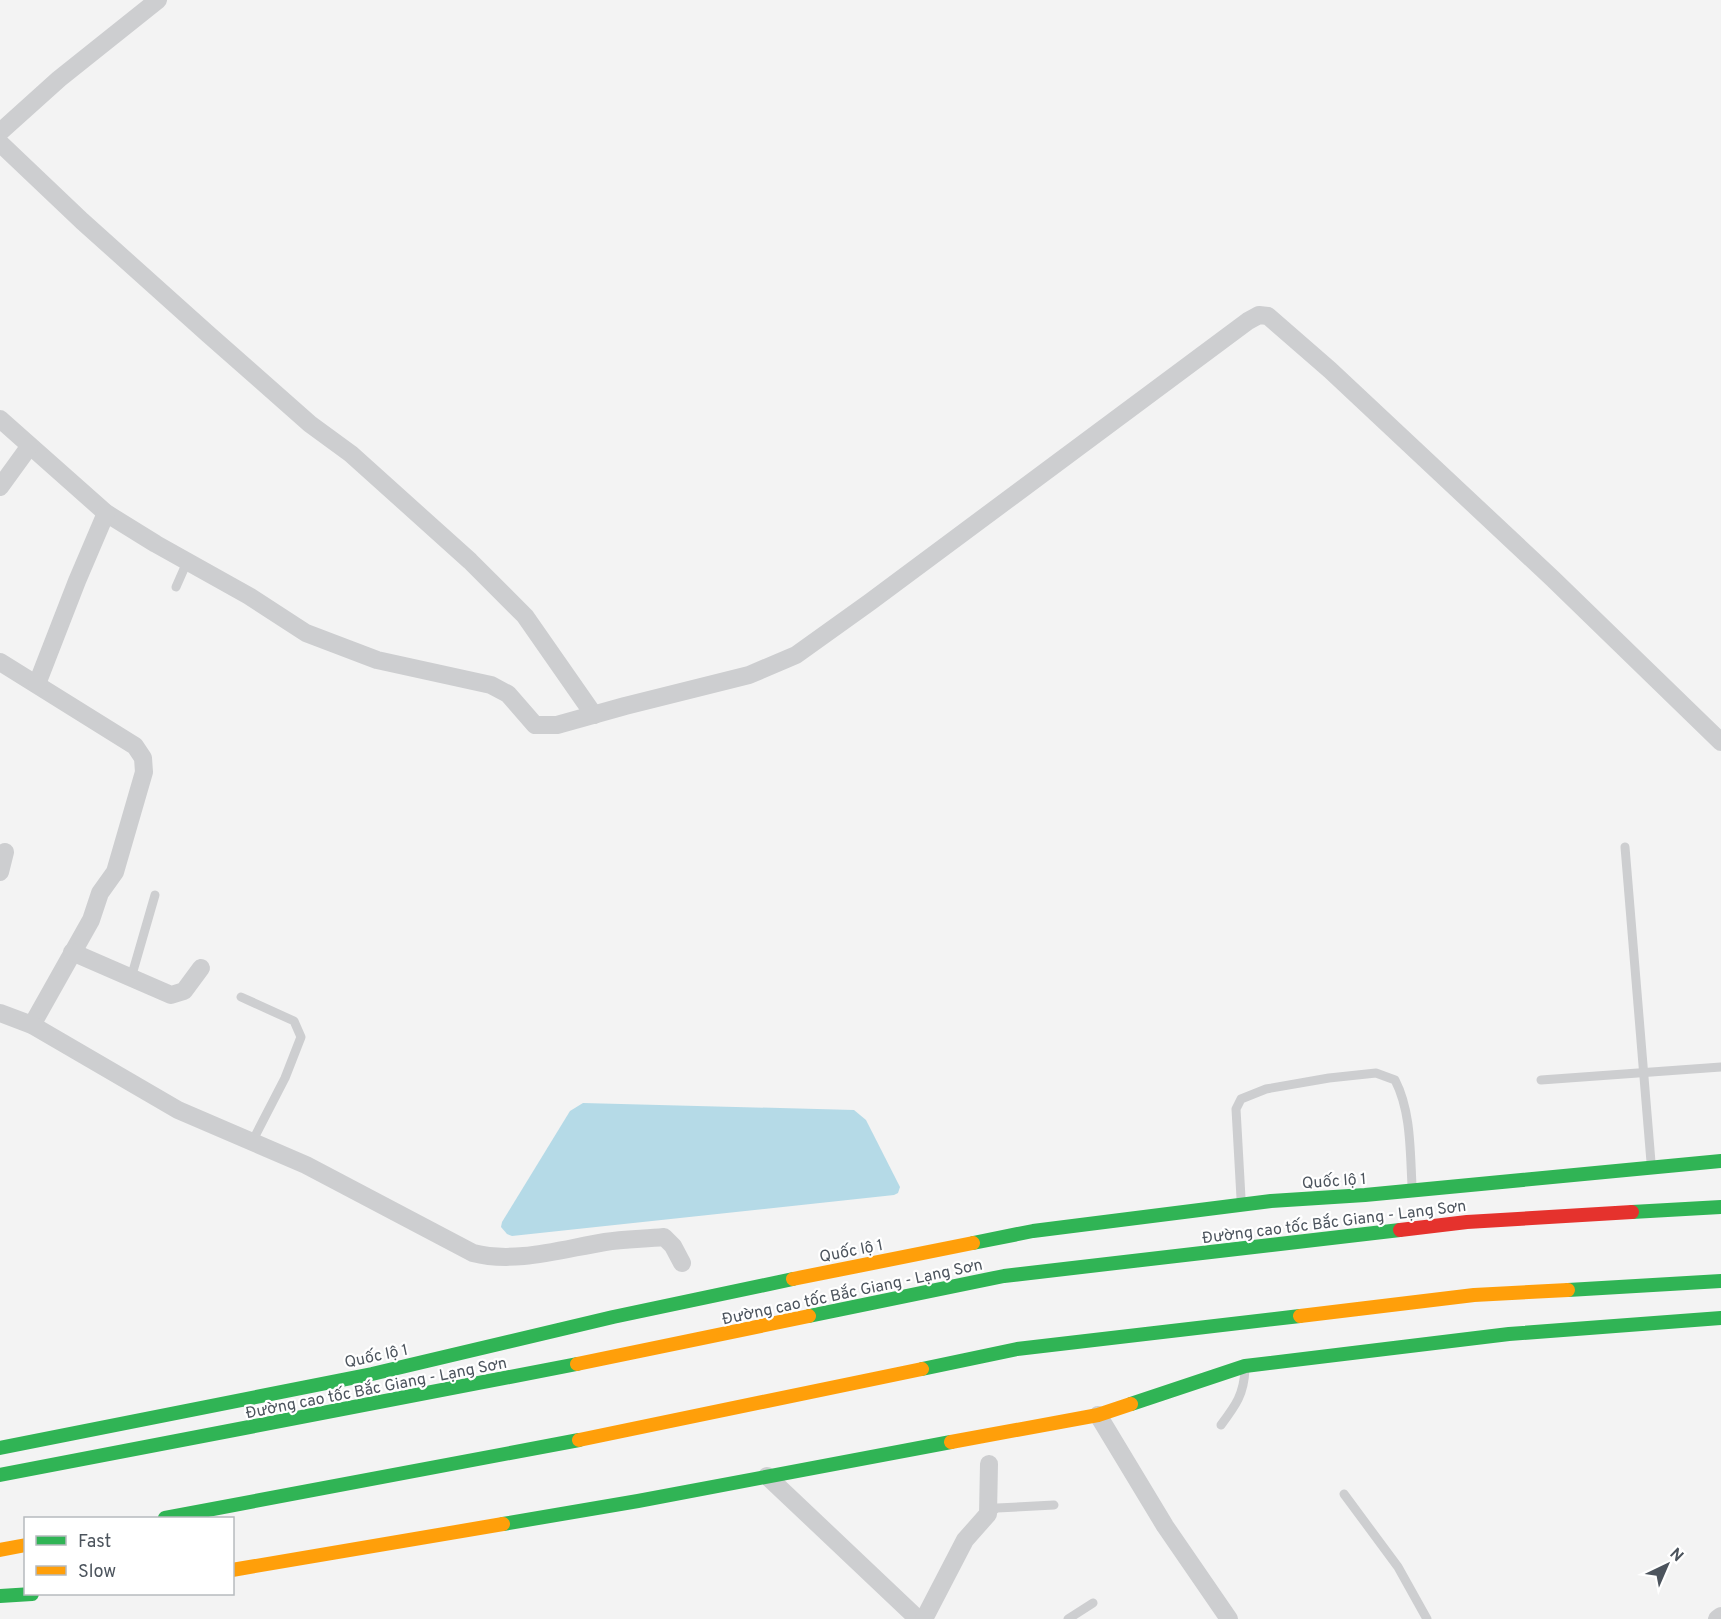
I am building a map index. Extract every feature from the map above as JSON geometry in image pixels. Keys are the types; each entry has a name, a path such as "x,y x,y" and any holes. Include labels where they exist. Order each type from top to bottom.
{"main road":[{"name":"Quốc lộ 1","path":"0,1448 372,1374 613,1317 1033,1231 1241,1204 1721,1161"},
{"name":"Đường cao tốc Bắc Giang - Lạng Sơn","path":"0,1475 531,1374 1004,1276 1467,1222 1721,1207"},
{"path":"170,1517 548,1446 1017,1349 1474,1295 1721,1281"},
{"path":"234,1570 626,1503 1098,1415 1245,1366 1509,1334 1721,1318"},
{"path":"0,1550 24,1545"},
{"path":"0,1596 24,1594"}],"street":[{"path":"0,132 59,79 158,0"},
{"path":"0,143 82,221 225,349 310,424 351,454 471,561 525,616 594,715"},
{"path":"0,419 106,513 249,596 306,633 377,660 491,685 507,694 535,725 557,725 749,675 796,655 879,596 1248,321 1259,315 1268,316 1330,370 1552,578 1721,742"},
{"path":"0,487 29,447"},
{"path":"37,684 106,513"},
{"path":"0,663 135,746 143,758 144,772 116,872 100,893 91,920 32,1025"},
{"path":"0,872 5,852"},
{"path":"72,952 171,994 184,991 201,968"},
{"path":"0,1013 32,1025 178,1110 306,1165 473,1253 501,1258 608,1242 664,1237 673,1246 682,1263"},
{"path":"1098,1415 1165,1526 1229,1619"},
{"path":"924,1619 965,1540 988,1514 989,1464"},
{"path":"767,1476 918,1619"},
{"path":"1717,1619 1721,1616"}],"lane":[{"path":"176,587 187,562"},
{"path":"1625,847 1652,1167"},
{"path":"131,978 155,895"},
{"path":"241,998 294,1021 301,1038 285,1078 252,1142"},
{"path":"1541,1080 1721,1067"},
{"path":"1241,1204 1236,1109 1240,1099 1266,1089 1329,1078 1377,1073 1395,1080 1403,1095 1409,1135 1412,1190"},
{"path":"1221,1425 1237,1404 1245,1386 1245,1366"},
{"path":"1344,1494 1398,1567 1427,1619"},
{"path":"988,1514 997,1508 1054,1505"},
{"path":"1068,1619 1094,1603"}],"water":[{"path":"583,1103 854,1110 866,1120 900,1187 898,1193 894,1195 512,1236 507,1234 501,1227 502,1222 570,1111"}],"traffic: fast":[{"path":"973,1243 1033,1231 1271,1201 1365,1195 1721,1161"},
{"path":"1632,1212 1721,1207"},
{"path":"809,1316 1004,1276 1400,1230"},
{"path":"0,1448 372,1374 613,1317 793,1279"},
{"path":"1568,1290 1721,1281"},
{"path":"922,1369 1017,1349 1300,1316"},
{"path":"1131,1404 1245,1366 1509,1334 1721,1318"},
{"path":"0,1475 577,1364"},
{"path":"170,1517 579,1440"},
{"path":"503,1524 951,1442"},
{"path":"0,1596 24,1594"}],"traffic: slow":[{"path":"793,1279 973,1243"},
{"path":"1300,1316 1474,1295 1568,1290"},
{"path":"577,1364 809,1316"},
{"path":"579,1440 922,1369"},
{"path":"951,1442 1098,1415 1131,1404"},
{"path":"234,1570 503,1524"},
{"path":"0,1550 24,1545"}],"traffic: jam":[{"path":"1400,1230 1467,1222 1632,1212"}]}
